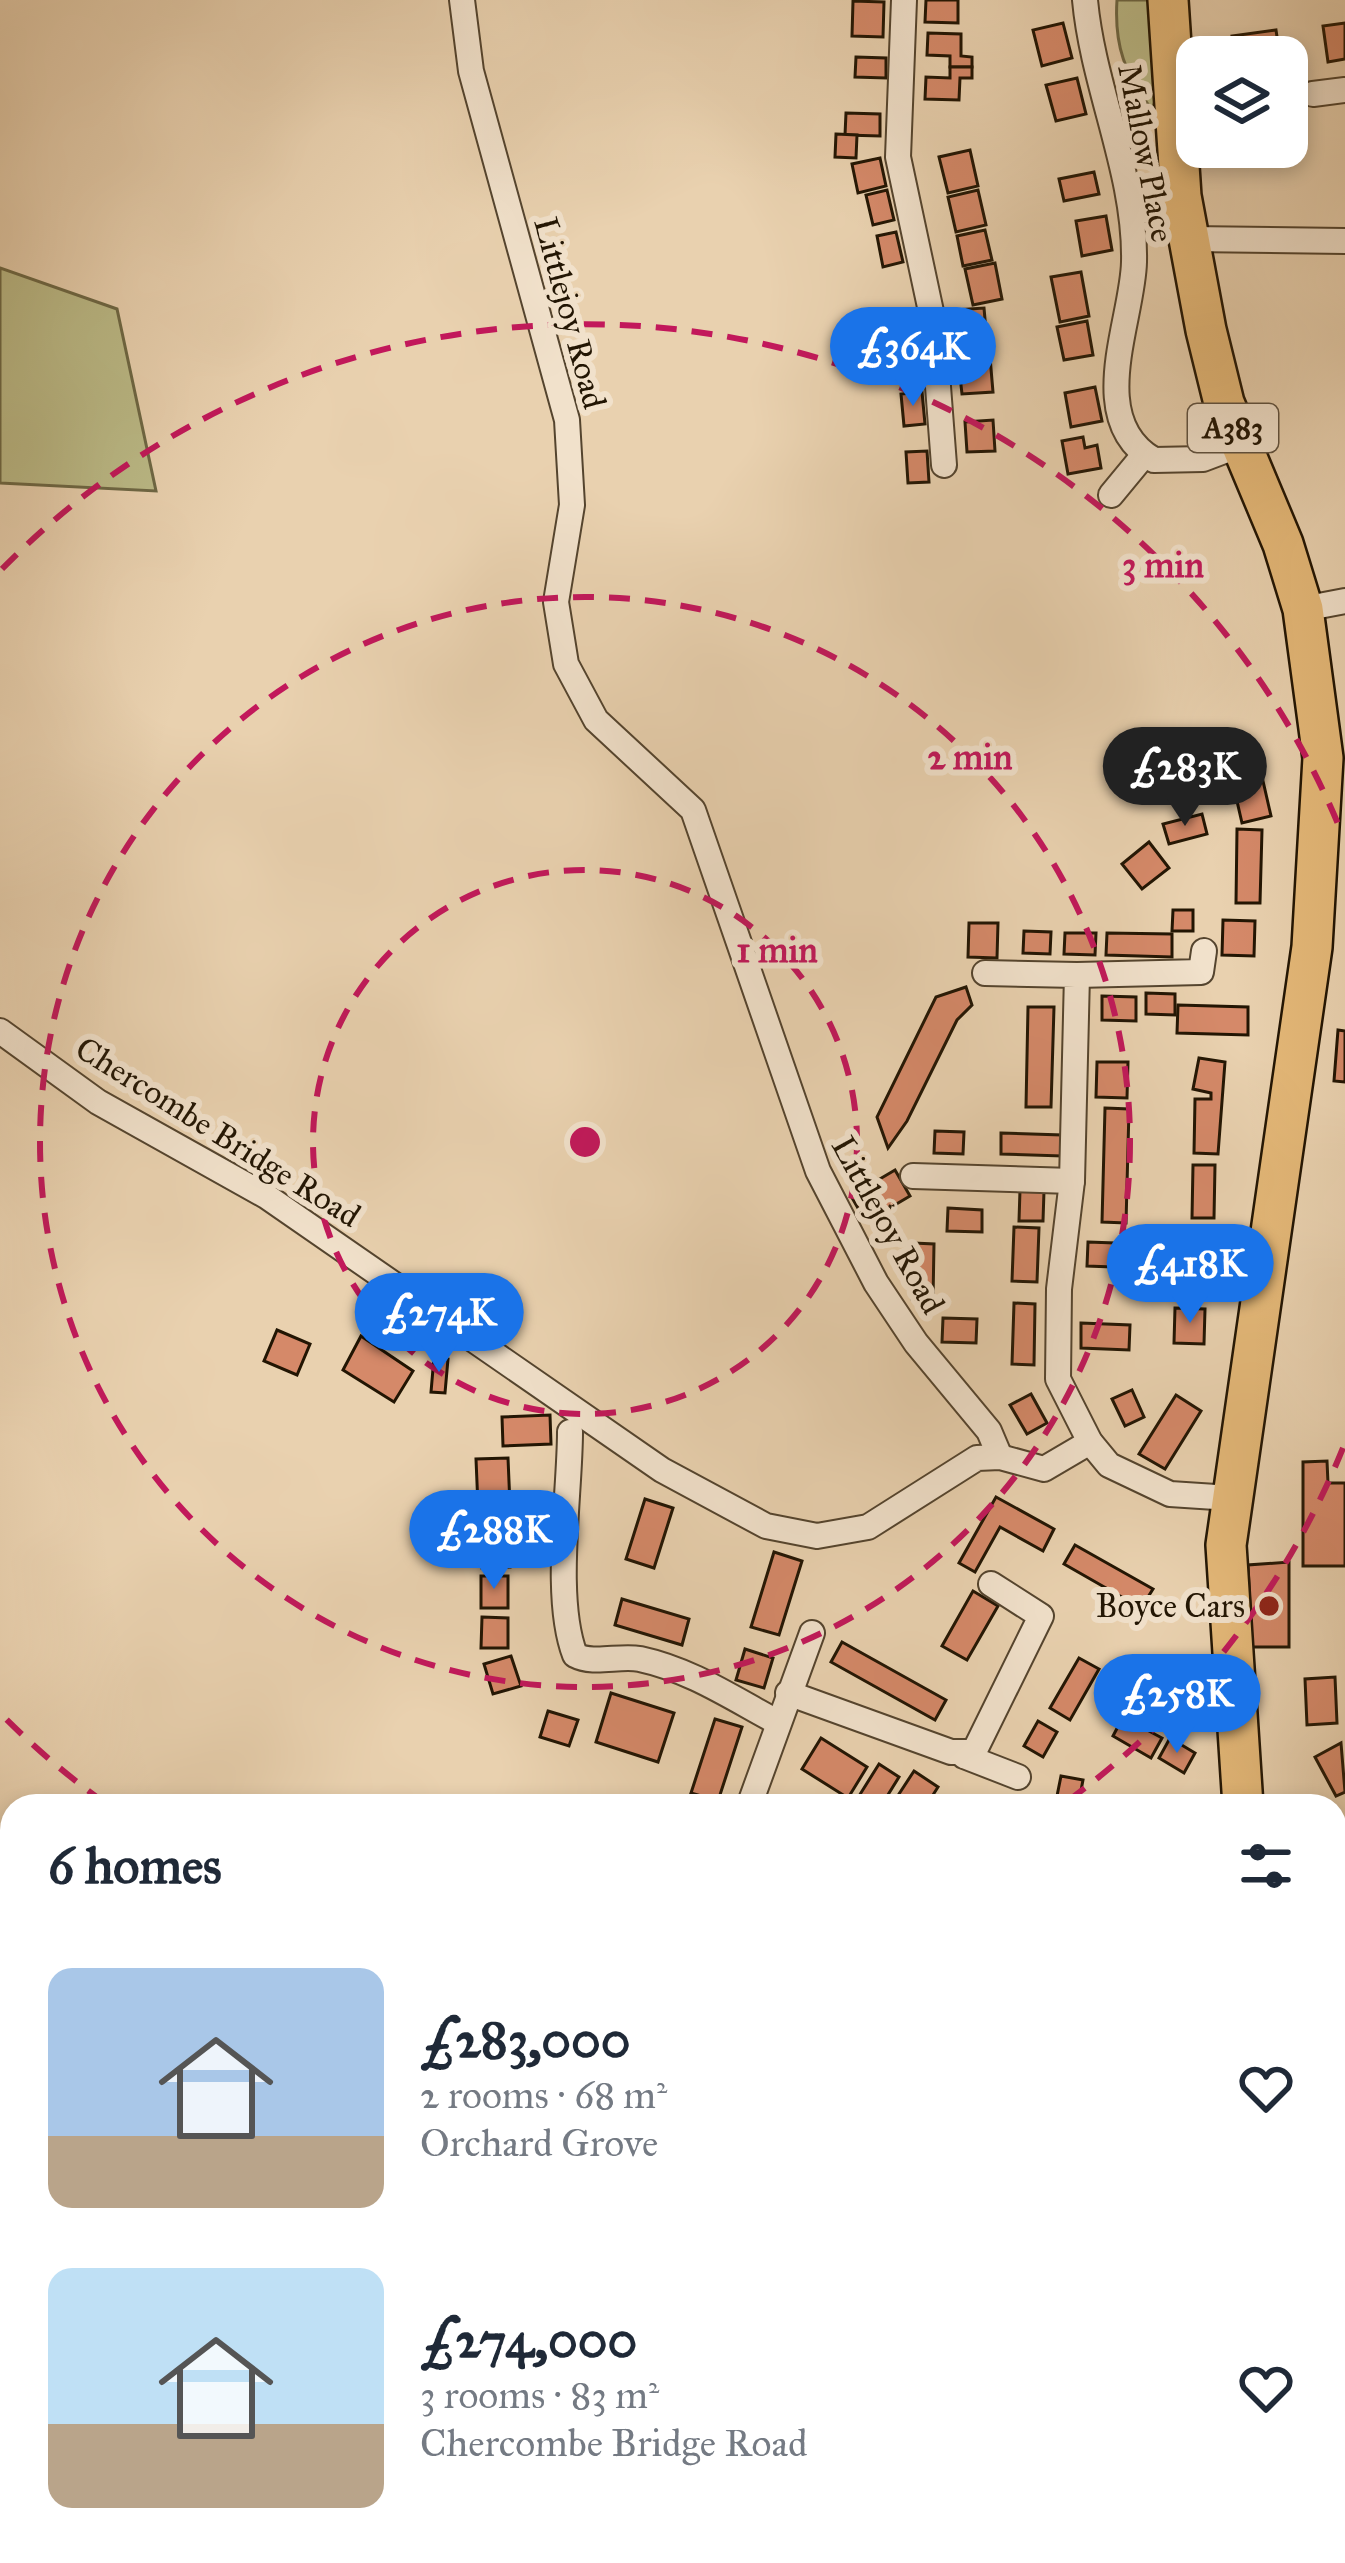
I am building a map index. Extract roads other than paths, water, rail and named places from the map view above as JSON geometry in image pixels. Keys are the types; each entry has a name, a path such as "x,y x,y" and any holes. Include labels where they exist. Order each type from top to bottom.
{"main road":[{"name":"A383","path":"1168,0 1181,196 1223,403 1283,544 1303,609 1318,699 1321,848 1271,1255 1231,1498 1227,1618 1242,1794"}],"street":[{"name":"Littlejoy Road","path":"462,0 472,71 567,420 572,506 556,602 566,664 596,720 693,810 712,851 795,1120 818,1171 876,1283 988,1432 1000,1457"},
{"path":"904,0 898,157 933,322 944,465"},
{"name":"Mallow Place","path":"1085,0 1134,244 1117,376 1125,423 1144,455"},
{"path":"1313,94 1345,89"},
{"path":"1190,239 1345,241"},
{"path":"1111,494 1144,455 1176,463 1240,445"},
{"path":"1303,609 1345,602"},
{"path":"985,973 1201,972 1204,951"},
{"path":"1077,975 1072,1181 1059,1289 1058,1379 1090,1442 1109,1465 1133,1481 1169,1494 1231,1498"},
{"name":"Chercombe Bridge Road","path":"0,1031 98,1102 266,1196 662,1470 766,1526 817,1536 868,1527 977,1458 1000,1457 1044,1469 1090,1442"},
{"path":"913,1176 1072,1181"},
{"path":"570,1432 570,1502 563,1523 575,1655 586,1660 637,1658 700,1678 778,1722"},
{"path":"964,1756 982,1742 1041,1616 991,1584"},
{"path":"753,1794 812,1633"},
{"path":"788,1693 1018,1777"}],"place":[{"name":"Boyce Cars","path":"1269,1606"}]}
